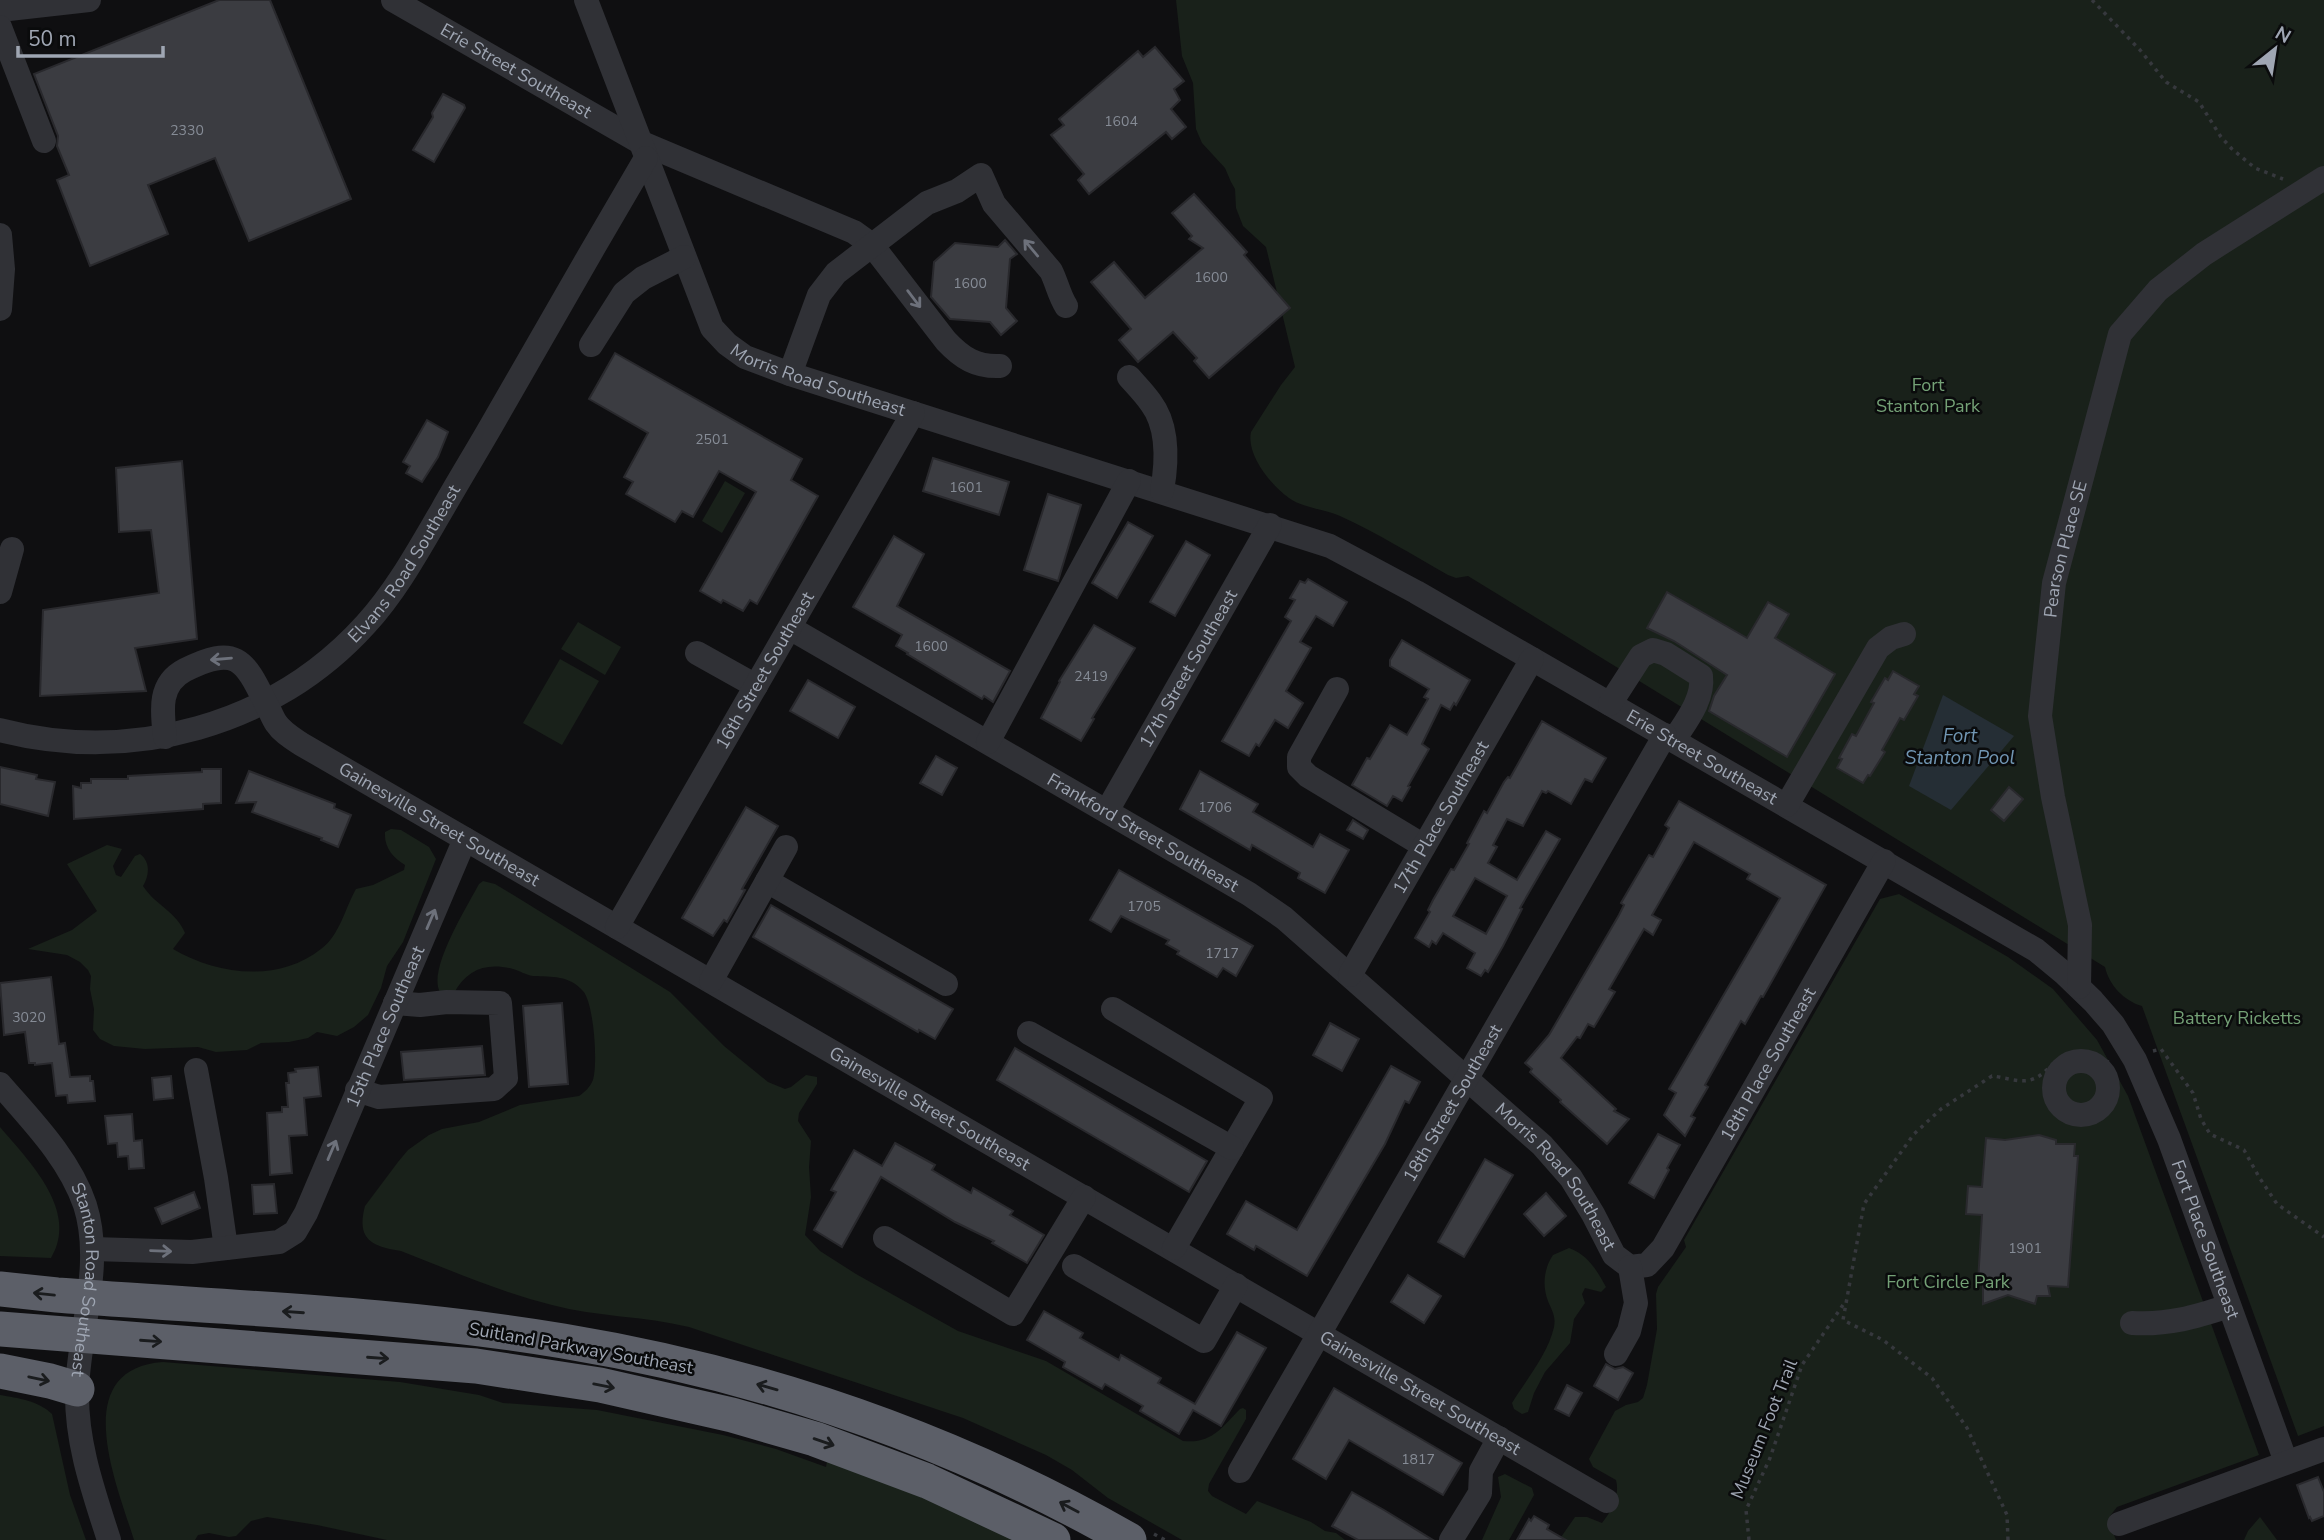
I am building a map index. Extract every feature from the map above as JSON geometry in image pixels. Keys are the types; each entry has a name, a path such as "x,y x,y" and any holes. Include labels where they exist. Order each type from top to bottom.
{"highway":[{"name":"Suitland Parkway Southeast","path":"0,1289 454,1326 563,1341 681,1364 794,1394 906,1434 1022,1484 1129,1540"},
{"name":"Suitland Parkway Southeast","path":"0,1329 476,1366 558,1377 771,1425 927,1481 1053,1540"},
{"path":"0,1371 77,1389"}],"street":[{"path":"0,10 89,0"},
{"name":"Erie Street Southeast","path":"393,0 643,150 854,232 872,244"},
{"name":"Morris Road Southeast","path":"586,0 712,328 719,337 745,357 790,374 1270,525"},
{"path":"0,27 44,141"},
{"name":"Elvans Road Southeast","path":"0,730 41,739 91,743 117,743 164,737 218,723 265,702 302,680 345,645 366,624 402,577 643,150"},
{"path":"790,374 810,315 822,289 836,273 927,203 957,191 981,175 994,204 1051,271 1059,295 1066,306"},
{"name":"Pearson Place SE","path":"2079,987 2080,925 2053,797 2040,716 2054,583 2120,334 2158,290 2204,254 2324,178"},
{"path":"0,234 3,269 0,309"},
{"path":"872,244 959,355 975,365 1000,366"},
{"path":"591,345 624,293 643,278 684,257"},
{"path":"1129,377 1152,404 1159,419 1167,464 1162,491"},
{"name":"16th Street Southeast","path":"617,927 913,413"},
{"path":"988,742 1129,481"},
{"name":"Erie Street Southeast","path":"1270,525 1350,556 2036,950 2079,987 2113,1024"},
{"name":"17th Street Southeast","path":"1107,811 1270,525"},
{"path":"0,592 12,549"},
{"name":"Frankford Street Southeast","path":"790,628 1249,894 1284,918 1467,1078"},
{"path":"1787,805 1878,648 1891,638 1904,634"},
{"name":"18th Street Southeast","path":"1240,1471 1467,1078 1669,738 1700,696 1701,676 1666,654 1653,650 1641,656 1610,704"},
{"path":"697,653 757,686"},
{"name":"Gainesville Street Southeast","path":"164,737 162,705 165,690 181,672 204,661 231,657 243,663 276,724 293,738 1607,1501"},
{"name":"17th Place Southeast","path":"1350,975 1532,659"},
{"path":"1337,689 1299,757 1299,767 1308,776 1424,846"},
{"name":"15th Place Southeast","path":"93,1249 192,1252 279,1242 295,1232 306,1213 465,839"},
{"path":"711,981 786,847"},
{"name":"18th Place Southeast","path":"1639,1266 1663,1248 1884,861"},
{"path":"767,881 946,984"},
{"path":"357,1090 379,1097 494,1089 506,1078 500,1003 395,1003"},
{"path":"1113,1009 1261,1098 1174,1248"},
{"name":"Fort Place Southeast","path":"2113,1024 2135,1060 2169,1139 2286,1462"},
{"path":"1029,1033 1232,1148"},
{"path":"2106,1078 2135,1060"},
{"path":"196,1070 226,1248"},
{"name":"Morris Road Southeast","path":"1467,1078 1526,1130 1571,1178 1614,1255 1639,1266"},
{"name":"Stanton Road Southeast","path":"0,1084 50,1143 74,1179 87,1211 93,1249 77,1389 82,1449 109,1540"},
{"path":"885,1238 1013,1314 1084,1197"},
{"path":"1074,1266 1204,1341 1236,1285"},
{"path":"1616,1354 1629,1331 1636,1303 1639,1266"},
{"path":"2132,1323 2156,1325 2179,1321 2229,1306"},
{"path":"1451,1540 1479,1493 1481,1472 1499,1438"},
{"path":"2119,1524 2324,1448"}],"path":[{"path":"2092,0 2140,50 2165,82 2199,102 2232,149 2255,168 2285,180 2295,196"},
{"name":"Museum Foot Trail","path":"2008,1540 2007,1516 1967,1428 1932,1378 1882,1340 1843,1320 1864,1204 1914,1134 1941,1109 1992,1076 2029,1081 2043,1074 2057,1058 2088,1054 2111,1062 2135,1060 2150,1051 2161,1049 2193,1093 2201,1119 2210,1134 2244,1150 2277,1204 2324,1237"},
{"name":"Museum Foot Trail","path":"1749,1540 1746,1510 1770,1458 1802,1365 1848,1298"}],"green space":[{"name":"Fort Stanton Park","path":"1176,0 2324,0 2324,1426 2298,1436 2142,1006 2118,991 2105,967 1468,576 1456,578 1448,575 1354,523 1295,501 1282,492 1261,469 1252,450 1251,432 1295,367 1266,247 1243,226 1236,208 1235,189 1225,168 1202,143 1196,129 1193,83 1182,56"},
{"path":"725,481 745,493 722,533 702,521"},
{"path":"578,622 621,647 605,675 561,649"},
{"path":"560,659 599,681 562,745 523,723"},
{"path":"391,829 401,830 429,847 436,859 403,942 387,966 381,988 368,1015 337,1036 317,1032 308,1038 289,1042 261,1043 247,1050 216,1052 198,1047 145,1049 114,1046 100,1039 93,1030 94,1009 88,970 67,955 28,949 72,930 97,911 67,864 107,845 122,849 113,866 116,875 121,877 135,856 140,854 144,857 148,874 143,886 176,919 185,933 173,949 209,965 228,969 247,972 286,967 304,960 328,943 338,929 356,889 373,885 404,870 405,865 393,855 386,843 385,832"},
{"path":"483,881 495,884 670,992 724,1046 768,1082 785,1089 806,1075 817,1077 817,1084 799,1113 798,1121 811,1141 811,1197 805,1235 820,1251 958,1331 1046,1361 1183,1441 1209,1437 1243,1408 1246,1410 1246,1419 1209,1484 1208,1491 1212,1496 1246,1514 1257,1501 1311,1522 1325,1531 1336,1533 1345,1540 1182,1540 1108,1498 1072,1470 1046,1455 963,1418 689,1327 586,1312 533,1300 401,1251 374,1244 365,1234 363,1227 365,1206 408,1150 442,1129 479,1122 520,1105 579,1096 593,1080 595,1048 590,1008 583,991 572,982 495,966 472,973 454,993 440,992 437,982 439,969 450,938"},
{"name":"Fort Circle Park","path":"1899,894 2008,957 2053,989 2097,1040 2128,1096 2259,1455 2117,1507 2110,1516 2110,1525 2116,1540 1559,1540 1575,1517 1587,1517 1602,1523 1612,1508 1617,1492 1616,1480 1593,1467 1589,1459 1615,1411 1643,1398 1657,1329 1658,1287 1686,1247 1684,1240 1880,899"},
{"path":"0,1127 36,1171 55,1205 59,1222 58,1240 51,1258 0,1256"},
{"path":"1569,1248 1586,1259 1606,1287 1601,1292 1585,1288 1582,1294 1585,1303 1574,1319 1570,1343 1545,1372 1528,1412 1522,1414 1514,1409 1512,1403 1542,1357 1554,1327 1554,1317 1545,1289 1546,1271 1553,1255"},
{"path":"163,1362 400,1382 479,1395 503,1403 597,1410 723,1435 776,1449 826,1467 827,1461 957,1509 1023,1540 387,1540 267,1517 251,1521 236,1536 209,1533 198,1535 195,1540 134,1540 110,1461 106,1433 107,1407 116,1385 133,1369"},
{"path":"0,1395 35,1403 52,1414 70,1495 86,1540 0,1540"},
{"path":"1505,1474 1532,1488 1534,1495 1509,1540 1482,1540 1501,1497 1498,1477"},
{"path":"2260,1517 2277,1540 2244,1540"}],"water":[{"name":"Fort Stanton Pool","path":"1943,695 2014,736 1951,810 1909,786"}],"building":[{"path":"219,0 270,0 351,199 249,241 215,158 148,185 168,234 90,266 57,180 69,175 57,146 58,136 34,74"},
{"path":"1155,47 1184,81 1174,89 1180,100 1171,109 1186,127 1172,139 1166,132 1089,194 1078,180 1084,174 1051,135 1064,125 1059,119 1138,51 1143,57"},
{"path":"443,94 465,108 434,162 413,150"},
{"path":"1194,194 1247,252 1244,255 1290,308 1209,378 1194,361 1197,358 1173,332 1138,362 1119,340 1131,329 1091,282 1114,262 1145,298 1203,248 1189,239 1192,236 1172,213"},
{"path":"1005,240 1017,254 1010,259 1006,308 1017,321 1001,335 990,322 950,319 931,297 934,262 955,243 998,247"},
{"path":"615,353 802,459 791,480 818,496 757,604 750,600 743,611 700,591 756,492 719,471 693,517 682,511 675,522 626,494 633,482 624,477 648,433 589,399"},
{"path":"427,420 448,432 438,457 422,482 406,473 410,466 403,462"},
{"path":"933,458 1009,482 999,515 923,491"},
{"path":"182,461 197,639 135,648 146,691 40,696 43,610 159,593 151,530 119,532 116,468"},
{"path":"1048,494 1081,505 1058,581 1024,570"},
{"path":"1128,522 1153,536 1117,598 1092,583"},
{"path":"894,536 924,554 897,606 1010,671 993,702 984,696 982,699 907,654 896,646 902,635 853,607"},
{"path":"1186,541 1210,555 1175,616 1150,602"},
{"path":"1308,579 1347,602 1333,626 1316,616 1300,642 1311,648 1286,691 1303,703 1288,728 1275,720 1259,746 1256,744 1249,756 1222,741 1291,621 1285,617 1295,600 1290,598 1300,581 1305,583"},
{"path":"1667,592 1747,638 1768,602 1789,614 1775,638 1835,674 1787,757 1709,711 1714,696 1727,675 1674,641 1647,628"},
{"path":"1094,625 1135,648 1081,741 1041,718 1059,681"},
{"path":"1402,640 1470,680 1456,705 1454,703 1450,710 1441,705 1422,744 1429,749 1408,786 1410,787 1402,801 1393,796 1387,806 1352,785 1390,725 1407,735 1428,699 1424,697 1429,689 1390,666 1390,660"},
{"path":"1893,671 1919,686 1914,694 1918,696 1904,720 1900,718 1882,750 1885,752 1863,783 1837,768 1842,759 1839,758 1852,734 1856,736 1885,678 1888,680"},
{"path":"808,680 855,707 838,738 790,711"},
{"path":"1542,721 1606,758 1592,782 1585,779 1571,804 1548,791 1542,791 1523,826 1507,819 1493,845 1497,847 1488,863 1517,880 1546,831 1560,839 1520,908 1522,909 1503,946 1488,972 1485,970 1481,976 1467,968 1475,953 1443,933 1436,944 1432,941 1429,947 1415,938 1430,912 1428,910 1433,900 1469,844 1467,843 1484,811 1487,813 1504,782 1510,778","holes":["1475,878 1507,896 1486,934 1453,916"]},
{"path":"936,756 957,768 942,795 920,783"},
{"path":"0,767 37,775 36,779 55,782 48,816 0,804"},
{"path":"202,769 221,769 221,803 203,804 203,809 74,819 73,786 81,788 81,783 91,783 91,779 128,779 128,776 202,772"},
{"path":"249,771 335,804 334,808 351,815 338,847 321,840 322,838 252,812 256,802 236,803"},
{"path":"1200,771 1258,804 1253,812 1313,847 1320,834 1349,850 1325,893 1298,878 1300,873 1252,845 1250,850 1180,809"},
{"path":"2009,787 2023,799 2004,821 1991,810"},
{"path":"1679,801 1826,885 1763,997 1761,996 1745,1024 1741,1021 1705,1085 1708,1087 1691,1116 1695,1118 1685,1136 1664,1115 1676,1093 1669,1089 1780,898 1747,879 1750,874 1694,842 1652,915 1661,920 1653,935 1644,929 1609,989 1615,992 1594,1027 1588,1024 1580,1038 1577,1037 1561,1058 1616,1109 1614,1111 1629,1119 1607,1144 1560,1102 1561,1100 1530,1072 1532,1069 1525,1063 1549,1035 1619,915 1624,905 1621,903 1649,855 1653,857 1669,828 1665,825"},
{"path":"746,807 778,826 742,889 745,890 727,922 724,920 713,936 682,918"},
{"path":"1353,820 1368,830 1363,839 1347,830"},
{"path":"1119,870 1253,946 1236,976 1223,968 1217,977 1177,954 1179,951 1166,944 1169,940 1121,916 1111,932 1090,920"},
{"path":"771,905 953,1009 935,1039 919,1030 918,1032 753,937"},
{"path":"51,977 59,1044 65,1043 70,1077 90,1076 95,1101 68,1103 67,1095 56,1096 52,1063 29,1063 25,1032 4,1035 0,983"},
{"path":"562,1003 568,1084 529,1087 523,1006"},
{"path":"1330,1023 1359,1039 1342,1071 1313,1055"},
{"path":"482,1046 485,1075 404,1080 401,1052"},
{"path":"1015,1048 1207,1161 1189,1192 997,1080"},
{"path":"1391,1066 1420,1082 1409,1103 1405,1101 1385,1144 1307,1276 1256,1246 1254,1250 1227,1234 1246,1201 1297,1230"},
{"path":"318,1067 321,1096 304,1098 307,1135 289,1136 292,1173 270,1175 267,1113 282,1112 282,1107 288,1107 288,1073 296,1072 295,1069"},
{"path":"171,1076 173,1098 154,1100 152,1078"},
{"path":"132,1114 134,1141 142,1140 144,1168 129,1169 128,1156 118,1157 117,1143 108,1144 105,1116"},
{"path":"1658,1134 1680,1145 1654,1198 1629,1183"},
{"path":"2039,1135 2056,1140 2056,1144 2075,1144 2074,1156 2078,1156 2068,1287 2048,1286 2050,1296 2037,1296 2035,1304 2008,1295 1983,1304 1983,1282 1978,1282 1982,1215 1966,1214 1968,1186 1982,1187 1986,1138 2005,1140"},
{"path":"895,1143 935,1165 932,1170 971,1193 973,1188 1013,1211 1010,1215 1044,1235 1027,1263 992,1243 994,1241 955,1222 881,1177 842,1247 814,1230 836,1192 831,1190 854,1150 882,1166"},
{"path":"1485,1159 1513,1175 1464,1257 1438,1242"},
{"path":"274,1184 277,1213 254,1214 252,1185"},
{"path":"194,1192 200,1208 162,1224 155,1208"},
{"path":"1546,1193 1566,1216 1544,1236 1524,1214"},
{"path":"1408,1275 1441,1296 1424,1323 1391,1302"},
{"path":"1044,1311 1083,1333 1080,1338 1119,1360 1121,1355 1161,1378 1158,1383 1195,1404 1237,1332 1266,1348 1221,1426 1193,1410 1179,1434 1140,1411 1143,1406 1105,1384 1102,1389 1063,1367 1065,1362 1027,1340"},
{"path":"1606,1364 1615,1369 1623,1367 1633,1373 1618,1400 1594,1386"},
{"path":"1567,1385 1582,1393 1569,1416 1555,1409"},
{"path":"1334,1388 1462,1463 1443,1495 1349,1440 1326,1479 1293,1459"},
{"path":"2318,1477 2324,1492 2324,1516 2312,1521 2297,1485"},
{"path":"1352,1492 1433,1540 1358,1540 1332,1526"},
{"path":"1534,1516 1549,1525 1547,1529 1566,1540 1517,1540 1529,1519 1531,1521"}],"park label":[{"name":"Battery Ricketts","path":"2237,1018"}]}
